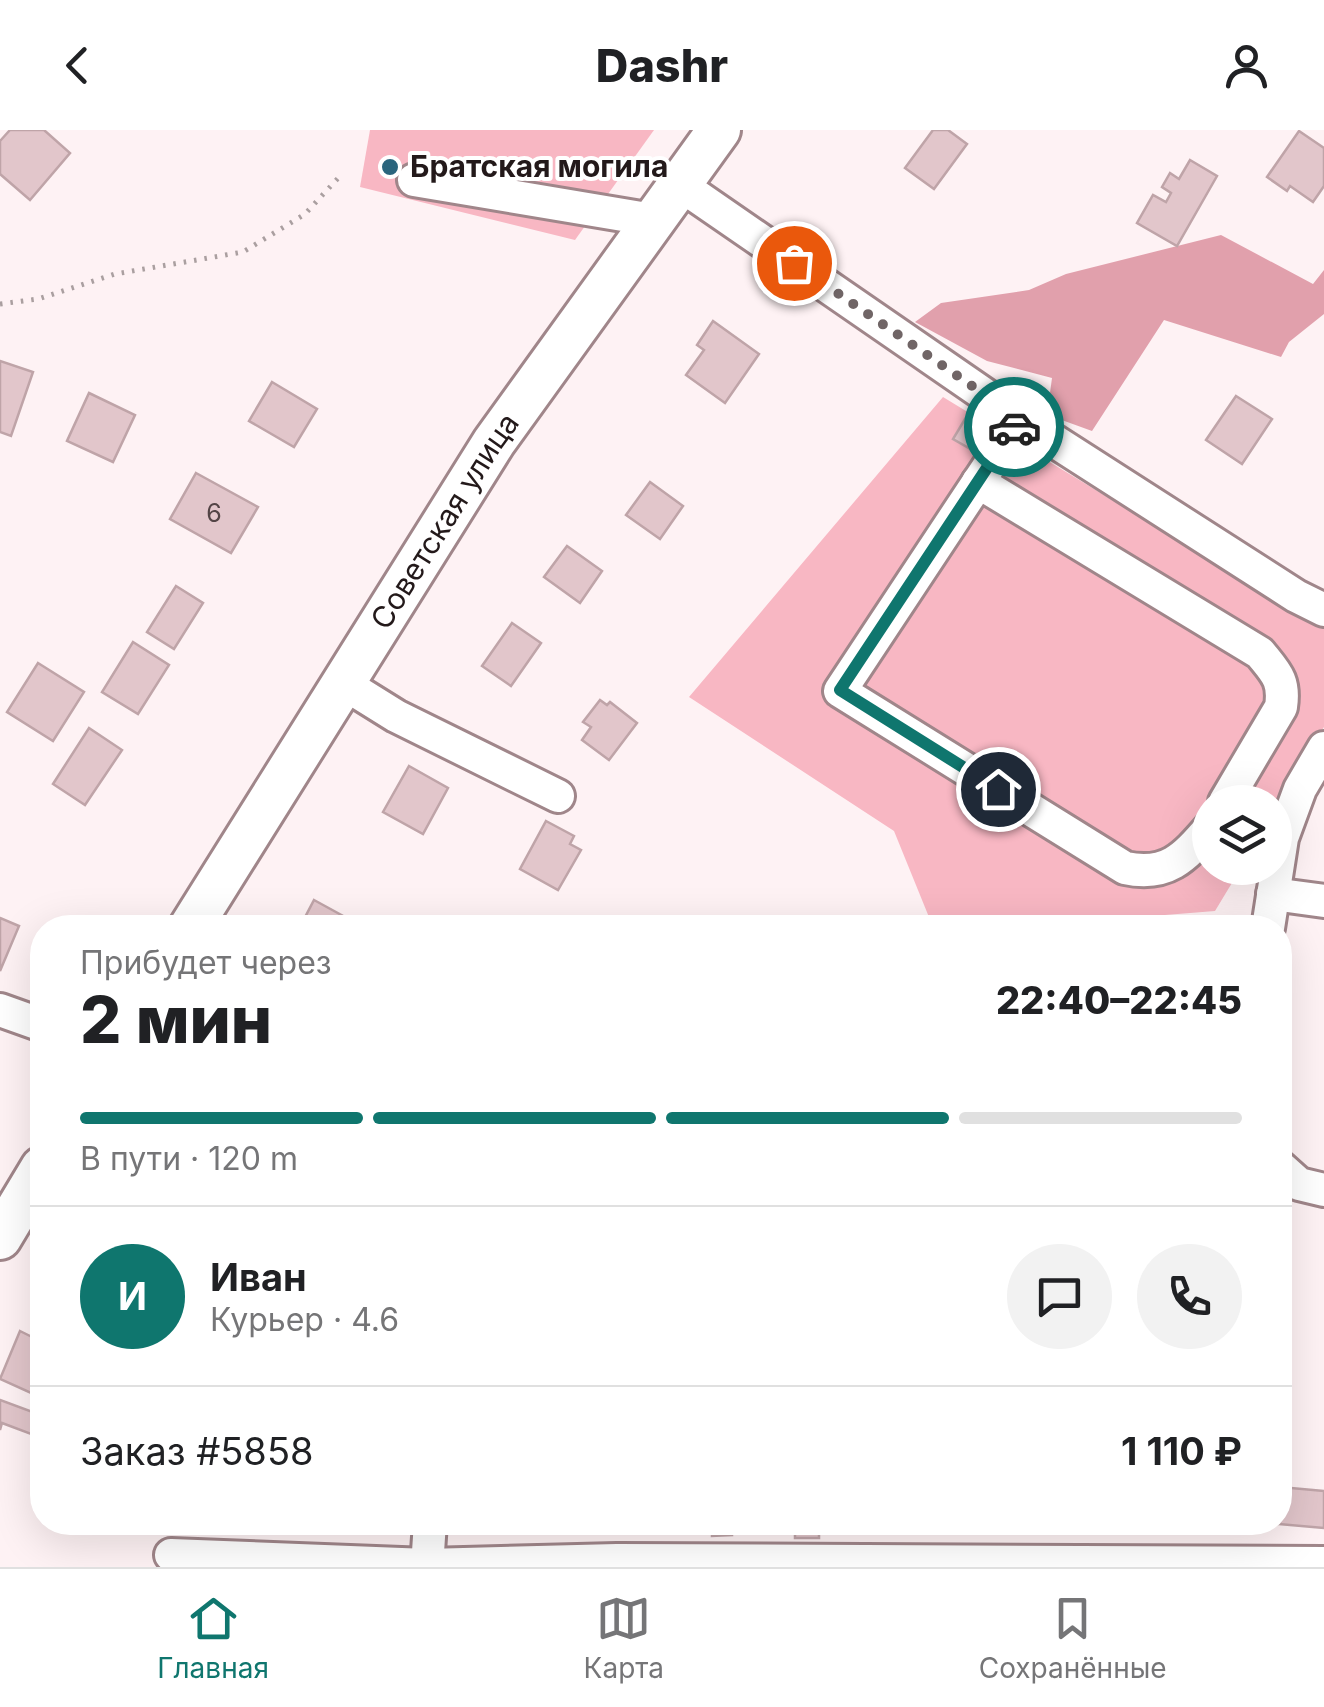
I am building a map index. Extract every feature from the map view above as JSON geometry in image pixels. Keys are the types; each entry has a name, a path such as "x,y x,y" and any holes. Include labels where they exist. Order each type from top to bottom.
{"main road":[{"name":"Советская улица","path":"198,915 494,442 719,130"},
{"path":"0,1238 30,1188"}],"street":[{"path":"414,180 653,220"},
{"path":"678,184 1020,419 1296,596 1324,610"},
{"path":"1020,419 840,690 1125,868 1148,873 1166,868 1192,848"},
{"path":"978,482 1260,653 1284,690 1281,708 1235,785"},
{"path":"343,683 396,716 558,796"},
{"path":"1270,915 1282,838 1300,788 1324,748"},
{"path":"1273,894 1324,901"},
{"path":"0,1010 30,1021"},
{"path":"1292,1177 1300,1184 1324,1190"},
{"path":"427,1566 429,1535"},
{"path":"171,1556 427,1566 618,1560 1324,1562"}],"path":[{"path":"0,304 38,299 115,274 242,252 305,214 340,176"}],"shaded area":[{"path":"370,130 654,130 575,240 360,187"},
{"path":"1221,235 1313,284 1324,270 1324,314 1289,342 1281,357 1164,320 1092,431 1059,419 1048,408 1052,378 987,361 915,322 941,303 1029,290 1066,274"},
{"path":"943,397 1324,629 1324,727 1290,785 1192,785 1192,885 1231,885 1215,911 1165,915 928,915 894,831 689,697"}],"building":[{"path":"10,130 44,130 70,153 30,200 0,174 0,141"},
{"path":"933,130 948,130 967,144 934,189 905,168"},
{"path":"1299,131 1324,148 1324,186 1313,202 1290,186 1287,191 1267,177"},
{"path":"1190,160 1217,176 1177,246 1137,223 1153,195 1166,202 1171,193 1162,187 1170,173 1179,179"},
{"path":"713,321 759,354 725,403 686,375 704,350 697,345"},
{"path":"0,361 33,372 11,436 0,432"},
{"path":"272,382 317,409 294,447 249,421"},
{"path":"89,393 135,415 113,462 67,441"},
{"path":"1236,396 1272,419 1242,464 1206,440"},
{"path":"965,419 986,432 974,451 953,439"},
{"path":"196,473 258,507 231,553 170,519"},
{"path":"650,482 683,506 660,539 626,515"},
{"path":"567,546 602,571 580,603 544,577"},
{"path":"176,586 203,603 174,649 147,632"},
{"path":"512,623 541,643 511,686 482,666"},
{"path":"133,642 169,665 138,714 102,692"},
{"path":"38,663 84,692 53,741 7,712"},
{"path":"600,700 607,705 610,702 637,723 609,760 582,740 591,727 583,722"},
{"path":"89,728 122,750 85,805 53,784"},
{"path":"409,766 448,788 423,834 383,812"},
{"path":"546,821 574,836 570,844 581,850 558,890 520,869"},
{"path":"314,900 341,915 306,915"},
{"path":"0,918 19,926 0,971"},
{"path":"20,1331 30,1336 30,1392 0,1379"},
{"path":"0,1400 30,1411 30,1434 2,1423 0,1430"},
{"path":"1292,1488 1324,1491 1324,1528 1292,1525"},
{"path":"795,1535 819,1535 819,1538"}],"way so far":[{"path":"794,263 1020,419 1014,427"}],"place":[{"name":"Братская могила","path":"390,167"}],"route":[{"path":"998,789 840,690 1014,427"}]}
